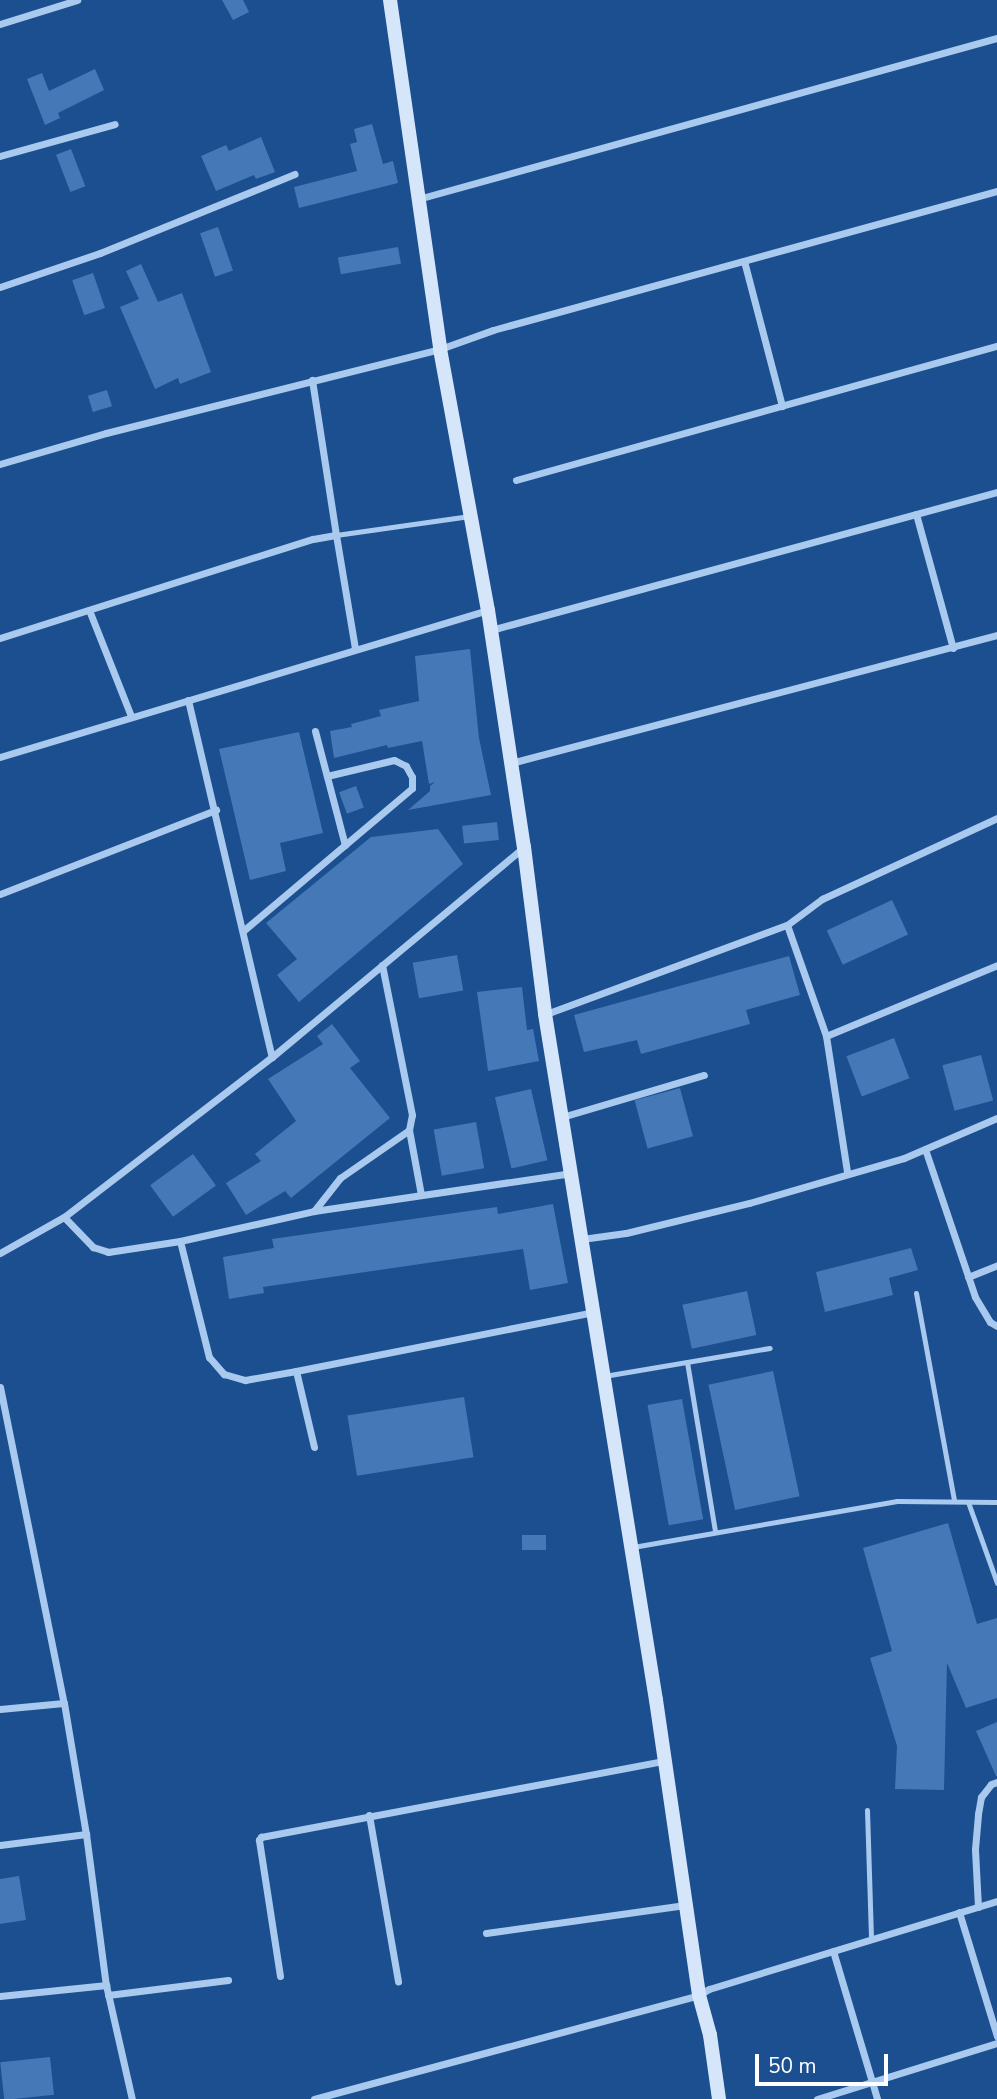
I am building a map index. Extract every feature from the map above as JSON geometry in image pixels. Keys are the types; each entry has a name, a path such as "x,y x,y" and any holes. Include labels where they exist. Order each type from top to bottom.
{"street":[{"path":"0,24 77,0"},
{"path":"390,0 440,349 488,610 524,846 545,1014 631,1547 699,1994 710,2035 719,2099"},
{"path":"418,199 997,38"},
{"path":"0,156 115,124"},
{"path":"0,287 100,253 295,174"},
{"path":"0,464 312,380 440,349 493,330 997,191"},
{"path":"744,261 782,406"},
{"path":"516,480 997,346"},
{"path":"312,380 355,649"},
{"path":"491,631 997,492"},
{"path":"916,514 953,648"},
{"path":"0,638 313,539 336,535"},
{"path":"89,610 131,716"},
{"path":"0,757 488,610"},
{"path":"511,763 997,635"},
{"path":"188,700 272,1057"},
{"path":"315,731 345,845"},
{"path":"243,931 412,788 412,777 406,766 394,761 327,776"},
{"path":"0,894 216,810"},
{"path":"545,1014 787,925 822,899 997,818"},
{"path":"0,1253 64,1217 272,1057 524,846"},
{"path":"787,925 826,1036 847,1172"},
{"path":"382,965 412,1115 410,1130 421,1195"},
{"path":"826,1036 997,965"},
{"path":"562,1117 704,1074"},
{"path":"582,1239 626,1233 749,1203 847,1172 904,1158 997,1118"},
{"path":"314,1211 340,1178 410,1130"},
{"path":"925,1149 981,1310 997,1326"},
{"path":"64,1217 93,1247 108,1252 180,1241 314,1211 571,1172"},
{"path":"180,1241 209,1357 224,1374 245,1380 593,1312"},
{"path":"968,1277 997,1265"},
{"path":"296,1371 314,1447"},
{"path":"0,1387 64,1703 86,1834 106,1985 132,2099"},
{"path":"0,1709 64,1703"},
{"path":"280,1976 259,1840 265,1835 664,1761"},
{"path":"978,1906 975,1849 978,1814 981,1797 991,1784 997,1782"},
{"path":"369,1815 398,1981"},
{"path":"0,1845 86,1834"},
{"path":"314,2099 699,1994 997,1901"},
{"path":"486,1933 685,1905"},
{"path":"959,1912 997,2036"},
{"path":"833,1951 877,2099"},
{"path":"108,1995 228,1980"},
{"path":"0,1996 106,1985"},
{"path":"817,2099 997,2043"}],"lane":[{"path":"336,535 470,516"},
{"path":"916,1293 954,1501"},
{"path":"604,1376 770,1348"},
{"path":"687,1362 715,1532"},
{"path":"631,1547 897,1500 997,1502"},
{"path":"968,1502 997,1583"},
{"path":"867,1810 871,1939"}],"building":[{"path":"222,0 243,0 249,12 233,20"},
{"path":"95,69 104,90 58,113 60,118 45,125 27,79 42,73 49,91"},
{"path":"372,124 383,164 393,161 398,183 299,208 294,187 357,171 350,144 357,142 354,129"},
{"path":"261,137 275,172 256,179 254,175 216,191 201,156 226,145 229,151"},
{"path":"71,149 85,186 70,192 56,155"},
{"path":"218,227 233,270 215,277 200,233"},
{"path":"398,247 401,264 341,274 338,258"},
{"path":"141,264 158,302 182,293 211,372 180,384 178,378 155,389 120,307 139,299 126,271"},
{"path":"93,273 105,308 84,315 72,280"},
{"path":"107,390 112,406 93,412 88,396"},
{"path":"470,649 479,738 491,795 408,810 430,791 430,786 435,782 429,784 422,741 388,748 387,745 334,758 330,731 352,727 351,724 381,716 379,710 419,701 415,656"},
{"path":"299,732 323,833 280,843 286,871 250,880 219,749"},
{"path":"356,786 364,808 347,814 339,792"},
{"path":"497,822 499,840 464,844 462,826"},
{"path":"438,829 463,864 299,1002 277,975 297,959 266,923 371,837"},
{"path":"892,900 908,934 843,965 827,930"},
{"path":"457,955 463,990 419,998 413,963"},
{"path":"789,956 800,995 746,1010 750,1024 641,1054 637,1040 584,1052 574,1015"},
{"path":"522,987 527,1030 533,1029 539,1061 488,1071 477,992"},
{"path":"332,1024 360,1061 350,1068 390,1118 291,1198 285,1191 246,1215 226,1183 261,1161 255,1154 296,1121 268,1079 323,1044 317,1036"},
{"path":"894,1038 909,1078 862,1096 846,1056"},
{"path":"981,1055 993,1100 955,1111 942,1065"},
{"path":"680,1088 693,1136 648,1148 635,1100"},
{"path":"531,1089 547,1160 511,1168 495,1097"},
{"path":"476,1122 484,1168 442,1176 434,1129"},
{"path":"193,1154 216,1186 173,1217 150,1185"},
{"path":"553,1204 568,1283 530,1290 523,1249 263,1287 264,1293 229,1299 223,1257 274,1248 272,1239 497,1207 498,1214"},
{"path":"911,1248 918,1270 889,1278 893,1295 825,1312 816,1272"},
{"path":"747,1291 756,1335 692,1349 682,1305"},
{"path":"773,1371 800,1496 735,1510 708,1385"},
{"path":"464,1397 474,1457 357,1476 347,1415"},
{"path":"682,1399 703,1519 669,1525 648,1405"},
{"path":"948,1523 977,1624 997,1618 997,1698 966,1708 947,1663 944,1790 895,1789 897,1746 870,1658 892,1651 863,1548"},
{"path":"522,1535 546,1535 546,1550 522,1550"},
{"path":"997,1722 997,1776 996,1776 976,1731"},
{"path":"19,1876 26,1920 0,1924 0,1879"},
{"path":"50,2057 54,2095 4,2099 0,2062"}]}
